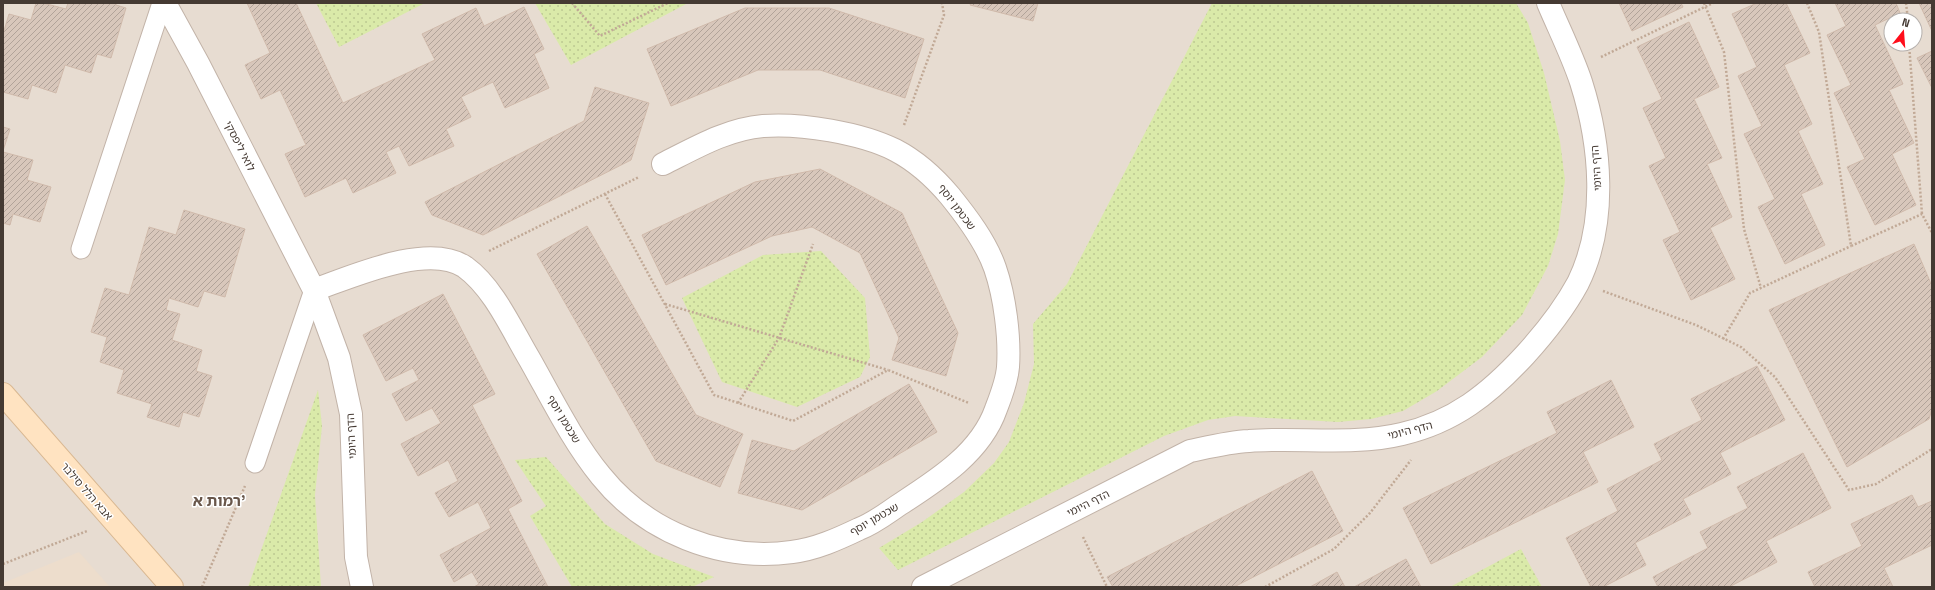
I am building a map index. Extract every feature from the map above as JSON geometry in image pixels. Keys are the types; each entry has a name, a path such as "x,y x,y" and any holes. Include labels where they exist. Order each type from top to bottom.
{"street":[{"name":"לואי ליפסקי","path":"164,3 198,63 314,290"},
{"name":"הדף היומי","path":"923,587 1190,451 1249,441 1355,440 1400,435 1432,426 1460,412 1485,394 1511,370 1543,335 1563,307 1578,282 1593,236 1598,204 1599,169 1593,130 1581,82 1548,3"},
{"name":"שכטמן יוסף","path":"314,290 388,264 417,258 442,259 462,265 486,286 577,440 601,476 632,508 670,532 712,548 754,554 792,552 824,545 866,526 944,476 976,444 995,413 1008,370 1008,323 995,268 970,221 930,174 895,150 853,136 797,125 759,126 725,134 663,164"},
{"name":"הדף היומי","path":"314,290 339,358 350,414 356,557 362,587"},
{"name":"אבא הלל סילבר","path":"3,394 172,587"}],"lane":[{"path":"81,249 164,3"},
{"path":"255,463 314,290"}],"path":[{"path":"572,3 600,36 668,3"},
{"path":"895,150 944,15 942,3"},
{"path":"1576,69 1705,5 1713,3"},
{"path":"1807,3 1819,32 1851,246"},
{"path":"1705,5 1724,52 1744,230 1761,288"},
{"path":"1910,52 1922,214 1932,233"},
{"path":"462,265 663,164"},
{"path":"605,194 714,395 793,421 888,370"},
{"path":"1723,339 1750,293 1922,214"},
{"path":"738,403 779,338 813,244"},
{"path":"1578,282 1696,326 1741,347 1775,377 1849,490 1876,484 1932,449"},
{"path":"665,304 888,370 995,413"},
{"path":"1265,587 1334,549 1370,513 1405,470 1432,426"},
{"path":"202,587 255,463"},
{"path":"1071,512 1107,587"},
{"path":"3,564 114,521"}],"shaded area":[{"path":"3,3 1932,3 1932,587 3,587"},
{"path":"79,552 110,587 3,587 3,583"}],"green space":[{"path":"316,3 425,3 339,47"},
{"path":"535,3 688,3 571,65"},
{"path":"1212,3 1516,3 1528,23 1544,73 1560,141 1565,180 1558,234 1548,266 1522,315 1482,357 1437,391 1403,411 1371,419 1338,422 1235,416 1208,420 1164,436 898,570 879,548 922,522 964,492 994,463 1009,442 1024,403 1034,364 1033,324 1067,284"},
{"path":"821,251 865,298 870,357 860,377 797,407 722,382 682,298 763,255"},
{"path":"318,390 322,426 315,495 321,587 248,587"},
{"path":"546,457 605,524 653,554 714,577 692,587 572,587 530,516 546,506 515,460"},
{"path":"1521,549 1542,587 1450,587"}],"building":[{"path":"36,3 43,3 66,9 68,3 116,3 116,5 126,8 111,58 97,54 91,73 65,65 56,93 32,85 28,99 3,92 3,34 9,14 31,20"},
{"path":"247,3 296,3 343,103 435,60 422,34 476,8 484,26 524,7 544,49 534,54 549,88 505,108 493,82 461,97 471,117 446,129 454,146 409,166 399,146 386,152 396,173 353,193 346,178 305,197 285,154 306,145 280,90 261,99 245,65 270,53"},
{"path":"971,3 1038,3 1033,21 970,5"},
{"path":"1619,3 1681,3 1683,7 1632,31"},
{"path":"1757,3 1786,3 1810,53 1784,65 1812,124 1798,131 1823,184 1801,194 1825,245 1785,264 1758,207 1775,199 1744,134 1762,126 1738,76 1757,67 1732,14"},
{"path":"1835,3 1896,3 1900,12 1883,12 1883,21 1875,25 1883,42 1883,52 1888,52 1903,84 1889,90 1914,143 1892,154 1916,205 1875,225 1847,167 1865,159 1834,93 1851,85 1827,35 1846,26"},
{"path":"1919,3 1932,3 1932,31"},
{"path":"745,8 829,8 924,39 905,98 820,70 758,70 671,106 647,49"},
{"path":"1689,22 1719,87 1694,99 1722,158 1707,164 1732,217 1710,228 1735,279 1691,300 1663,240 1680,232 1649,166 1666,158 1643,108 1662,99 1637,47"},
{"path":"1932,51 1932,88 1917,58"},
{"path":"595,87 649,103 631,160 483,235 432,215 425,202 584,121"},
{"path":"3,127 10,129 3,151"},
{"path":"3,152 33,160 27,180 51,187 40,222 13,214 10,225 3,223"},
{"path":"820,169 902,213 958,333 946,376 892,360 899,338 860,253 812,227 772,236 666,285 642,235 755,182"},
{"path":"184,210 245,229 225,297 204,291 198,307 169,298 166,310 180,314 172,340 202,350 196,371 212,376 199,417 183,412 179,427 147,417 152,404 117,393 124,370 100,362 107,337 91,332 105,288 129,295 149,227 176,235"},
{"path":"587,226 696,415 743,434 720,487 656,461 537,254"},
{"path":"1914,244 1932,286 1932,409 1929,419 1847,467 1769,310"},
{"path":"443,294 495,394 472,405 522,501 508,509 548,587 474,587 479,584 472,572 454,582 440,555 491,528 478,502 449,517 435,493 458,481 448,460 418,476 401,444 441,423 432,408 406,421 392,394 419,380 413,368 386,381 363,335"},
{"path":"1757,366 1785,420 1720,453 1731,474 1683,499 1691,514 1635,543 1646,565 1603,587 1591,587 1566,538 1618,511 1607,489 1662,460 1654,444 1702,420 1691,399"},
{"path":"1611,380 1634,427 1583,452 1598,482 1431,564 1403,508 1557,433 1547,412"},
{"path":"909,384 937,432 802,510 738,493 752,440 794,451"},
{"path":"1803,453 1831,508 1766,541 1777,562 1729,587 1658,587 1653,577 1708,548 1700,532 1748,508 1737,487"},
{"path":"1312,471 1343,531 1234,587 1113,587 1107,577"},
{"path":"1912,495 1918,507 1932,501 1932,545 1884,568 1893,587 1815,587 1808,572 1862,546 1851,524"},
{"path":"1406,559 1421,587 1354,587"},
{"path":"1337,572 1345,587 1310,587"}],"district":[{"name":"רמות א'","path":"219,501"}]}
